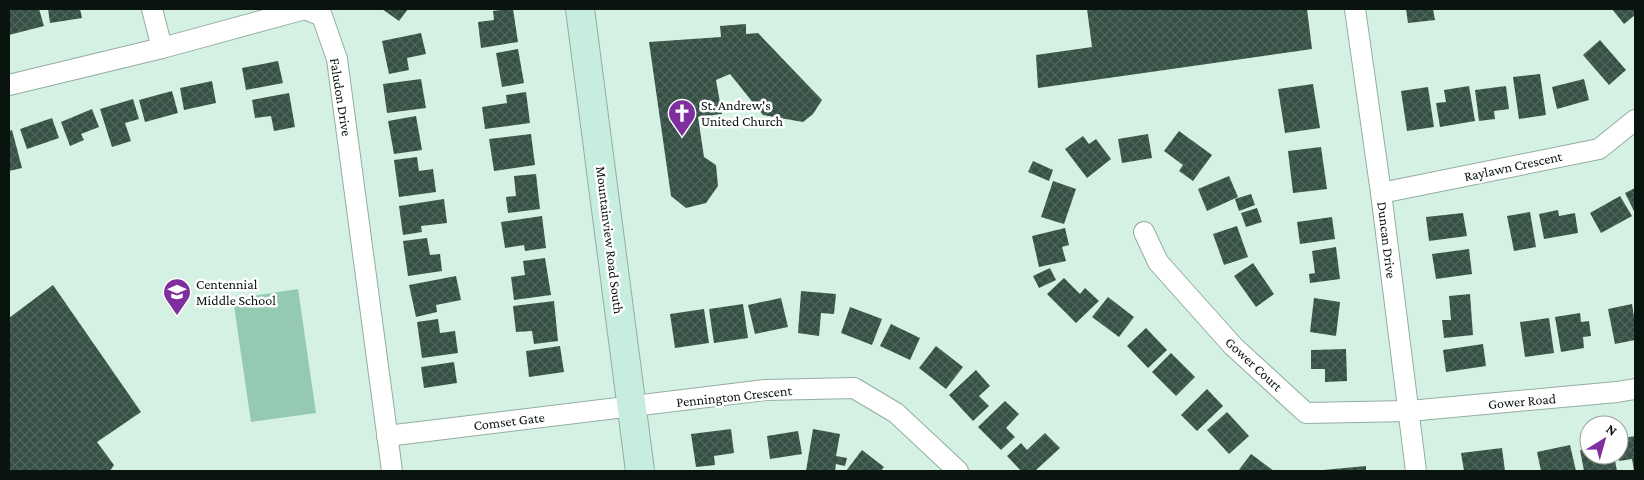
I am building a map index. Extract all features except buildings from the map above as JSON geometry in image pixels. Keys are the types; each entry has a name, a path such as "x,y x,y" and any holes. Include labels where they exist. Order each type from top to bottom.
{"main road":[{"name":"Mountainview Road South","path":"580,9 640,471"}],"street":[{"path":"152,9 162,48"},
{"name":"Faludon Drive","path":"9,85 162,48 306,9 322,16 337,58 392,471"},
{"name":"Duncan Drive","path":"1354,9 1381,193 1416,471"},
{"name":"Raylawn Crescent","path":"1381,193 1599,149 1635,120"},
{"name":"Gower Court","path":"1144,232 1158,262 1220,332 1306,413 1409,411"},
{"name":"Pennington Crescent","path":"631,407 765,390 854,388 896,413 958,471"},
{"name":"Gower Road","path":"1409,411 1635,389"},
{"name":"Comset Gate","path":"387,436 631,407"}],"green space":[{"path":"298,289 316,413 251,422 233,299"}],"place":[{"name":"St. Andrew's United Church","path":"682,137"},
{"name":"Centennial Middle School","path":"177,316"}]}
